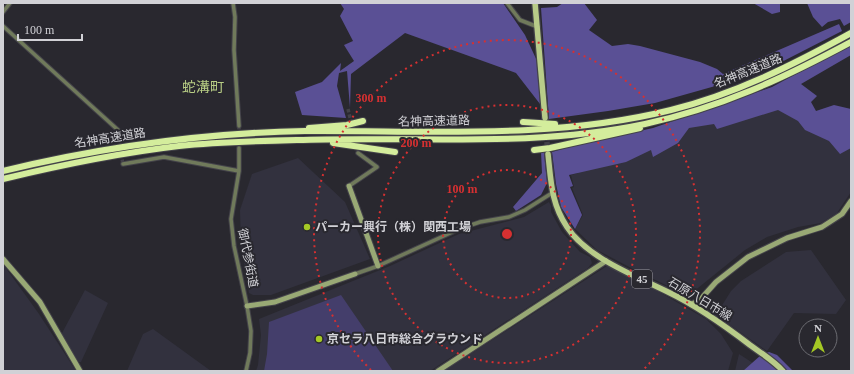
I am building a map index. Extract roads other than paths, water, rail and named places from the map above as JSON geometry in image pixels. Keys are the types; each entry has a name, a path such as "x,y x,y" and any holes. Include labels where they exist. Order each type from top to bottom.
{"highway":[{"name":"名神高速道路","path":"3,171 42,161 129,145 179,139 305,131 437,132 530,130 642,116 670,110 714,97 773,74 851,34"},
{"name":"名神高速道路","path":"3,179 44,169 130,153 180,146 297,140 438,140 530,138 562,136 643,124 716,105 776,81 851,42"},
{"path":"534,150 626,132 716,105"},
{"path":"248,134 347,125 363,121"},
{"path":"523,122 571,126"},
{"path":"297,140 306,142 335,143 395,152"}],"main road":[{"path":"535,3 545,118"},
{"name":"石原八日市線","path":"548,154 552,193 557,207 567,227 585,247 606,261 691,304 727,328 783,371"}],"street":[{"path":"3,12 10,3"},
{"path":"233,3 235,17 234,50 239,126"},
{"path":"507,3 520,20 538,27"},
{"path":"3,26 118,130 118,138"},
{"name":"御代参街道","path":"239,148 240,171 231,219 232,234 251,331 250,353 246,371"},
{"path":"358,153 377,167 349,186 378,266"},
{"path":"123,164 164,157 240,171"},
{"path":"247,306 275,302 378,266 459,228 480,222 509,217 525,210 552,193"},
{"path":"691,304 700,301 721,277 748,257 787,238 822,227 835,220 842,214 851,202"},
{"path":"3,258 40,302 80,371"},
{"path":"438,371 606,261"}],"tunnel":[{"path":"348,109 358,153"},
{"path":"545,125 548,152"},
{"path":"239,126 239,143"},
{"path":"118,138 123,164"}],"place":[{"name":"パーカー興行（株）関西工場","path":"307,227"},
{"name":"京セラ八日市総合グラウンド","path":"319,339"}],"district":[{"name":"蛇溝町","path":"203,87"}]}
